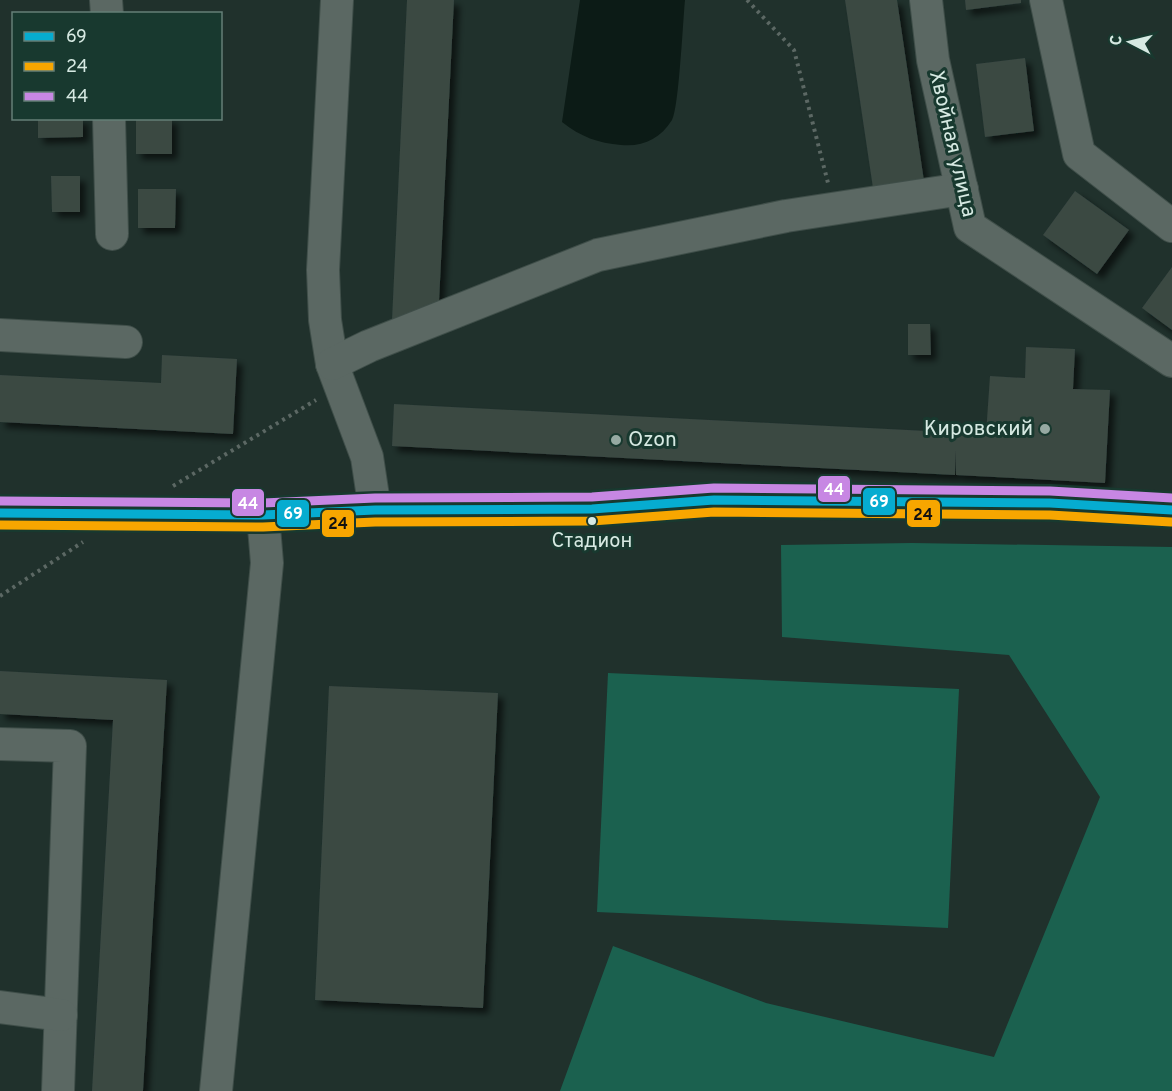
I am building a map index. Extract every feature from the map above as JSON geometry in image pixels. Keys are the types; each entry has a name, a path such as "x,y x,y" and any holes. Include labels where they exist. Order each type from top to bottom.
{"street":[{"path":"337,0 323,270 325,320 332,364 368,458 375,510"},
{"name":"Хвойная улица","path":"926,0 933,60 970,227 1172,361"},
{"path":"1046,0 1079,154 1172,226"},
{"path":"109,120 112,234"},
{"path":"332,364 369,345 598,255 786,216 962,189"},
{"path":"0,335 126,342"},
{"path":"0,513 263,515 375,510 592,509 726,501 1050,503 1172,510"},
{"path":"216,1091 267,563 263,515"},
{"path":"0,744 70,746 58,1091"},
{"path":"0,1007 61,1015"}],"path":[{"path":"747,0 794,50 834,208"}],"green space":[{"path":"912,543 1172,547 1172,1091 560,1091 613,946 766,1003 994,1057 1100,797 1009,655 782,637 781,545"},
{"path":"608,673 959,689 948,928 597,912"}],"shaded area":[{"path":"580,0 685,0 679,82 672,120 656,137 644,143 621,145 605,143 576,132 562,122"}],"building":[{"path":"407,0 454,0 438,322 392,320"},
{"path":"845,0 897,0 924,181 873,188"},
{"path":"965,0 1021,0 1021,3 966,10"},
{"path":"1025,58 1034,131 985,137 976,64"},
{"path":"38,120 83,120 83,137 38,138"},
{"path":"136,120 172,120 172,154 136,154"},
{"path":"51,176 80,176 80,212 52,212"},
{"path":"138,189 176,189 175,228 138,228"},
{"path":"1075,191 1129,230 1097,274 1043,235"},
{"path":"1172,267 1172,330 1142,308"},
{"path":"908,324 930,324 931,355 908,355"},
{"path":"1026,347 1075,349 1073,389 1110,390 1105,483 956,475 956,450 955,475 392,446 394,404 986,434 990,376 1025,378"},
{"path":"162,355 237,359 233,434 0,422 0,375 161,383"},
{"path":"0,671 167,680 143,1091 92,1091 113,720 0,714"},
{"path":"329,686 498,693 483,1008 315,1000"}],"transit line":[{"name":"44","path":"0,501 263,503 375,498 592,497 714,488 1050,491 1172,498"},
{"name":"69","path":"0,513 263,515 375,510 592,509 714,500 1050,503 1172,510"},
{"name":"24","path":"0,525 263,527 375,522 592,521 714,512 1050,515 1171,522"}],"place":[{"name":"Кировский","path":"1045,429"},
{"name":"Ozon","path":"616,440"},
{"name":"Стадион","path":"592,521"}]}
